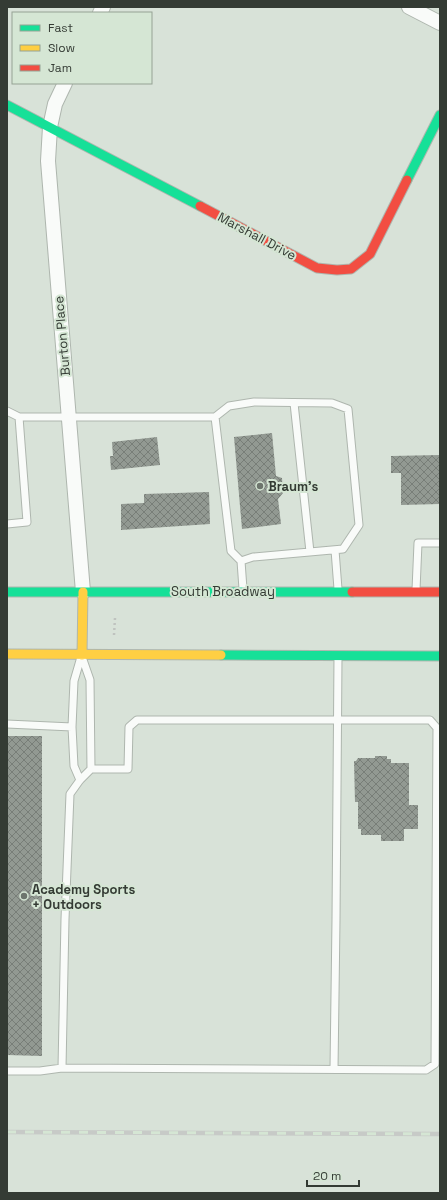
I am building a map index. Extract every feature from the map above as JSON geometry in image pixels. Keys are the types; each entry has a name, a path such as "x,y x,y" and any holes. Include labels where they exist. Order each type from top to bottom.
{"main road":[{"name":"Marshall Drive","path":"7,104 317,268 337,270 351,269 370,254 440,115"},
{"name":"South Broadway","path":"7,592 440,592"},
{"path":"82,655 83,592"},
{"path":"7,654 440,656"}],"street":[{"path":"409,7 440,23"},
{"name":"Burton Place","path":"65,84 55,104 50,127 48,161 83,592"}],"lane":[{"path":"7,411 19,417 215,417 232,405 254,402 332,403 347,408 359,526 344,549 253,557 241,561"},
{"path":"294,403 310,552"},
{"path":"7,524 27,522 19,417"},
{"path":"215,417 230,550 241,561 243,591"},
{"path":"416,592 418,543 440,543"},
{"path":"335,550 338,592"},
{"path":"80,780 74,766 72,727 74,680 82,655"},
{"path":"82,655 90,680 91,769"},
{"path":"334,1069 338,656"},
{"path":"7,1071 40,1071 62,1068 426,1070 435,1064 437,728 430,720 137,720 129,727 128,769 91,769 80,780 70,794 65,919 62,1068"},
{"path":"7,724 72,727"}],"path":[{"path":"114,639 115,618"}],"building":[{"name":"Braum’s","path":"272,433 276,476 282,478 283,493 278,499 281,524 242,529 234,437"},
{"path":"157,437 160,465 111,470 110,456 113,456 112,442"},
{"path":"440,455 440,504 401,505 401,473 391,473 391,456"},
{"path":"209,492 210,524 121,530 121,504 144,503 144,494"},
{"name":"Academy Sports + Outdoors","path":"7,736 42,736 42,1056 7,1055"},
{"path":"375,756 387,756 387,759 391,759 391,763 409,763 409,805 418,805 418,829 404,829 404,841 381,841 381,835 361,835 361,829 358,829 358,802 355,802 354,761 358,758 375,758"}],"railway":[{"path":"7,1132 440,1134"}],"traffic: fast":[{"path":"7,105 200,206"},
{"path":"407,180 440,115"},
{"path":"7,592 352,592"},
{"path":"221,655 440,656"}],"traffic: slow":[{"path":"82,655 83,592"},
{"path":"7,654 221,655"}],"traffic: jam":[{"path":"200,206 317,268 337,270 351,269 370,254 407,180"},
{"path":"352,592 440,592"}],"place":[{"name":"Braum’s","path":"260,486"},
{"name":"Academy Sports + Outdoors","path":"24,896"}]}
